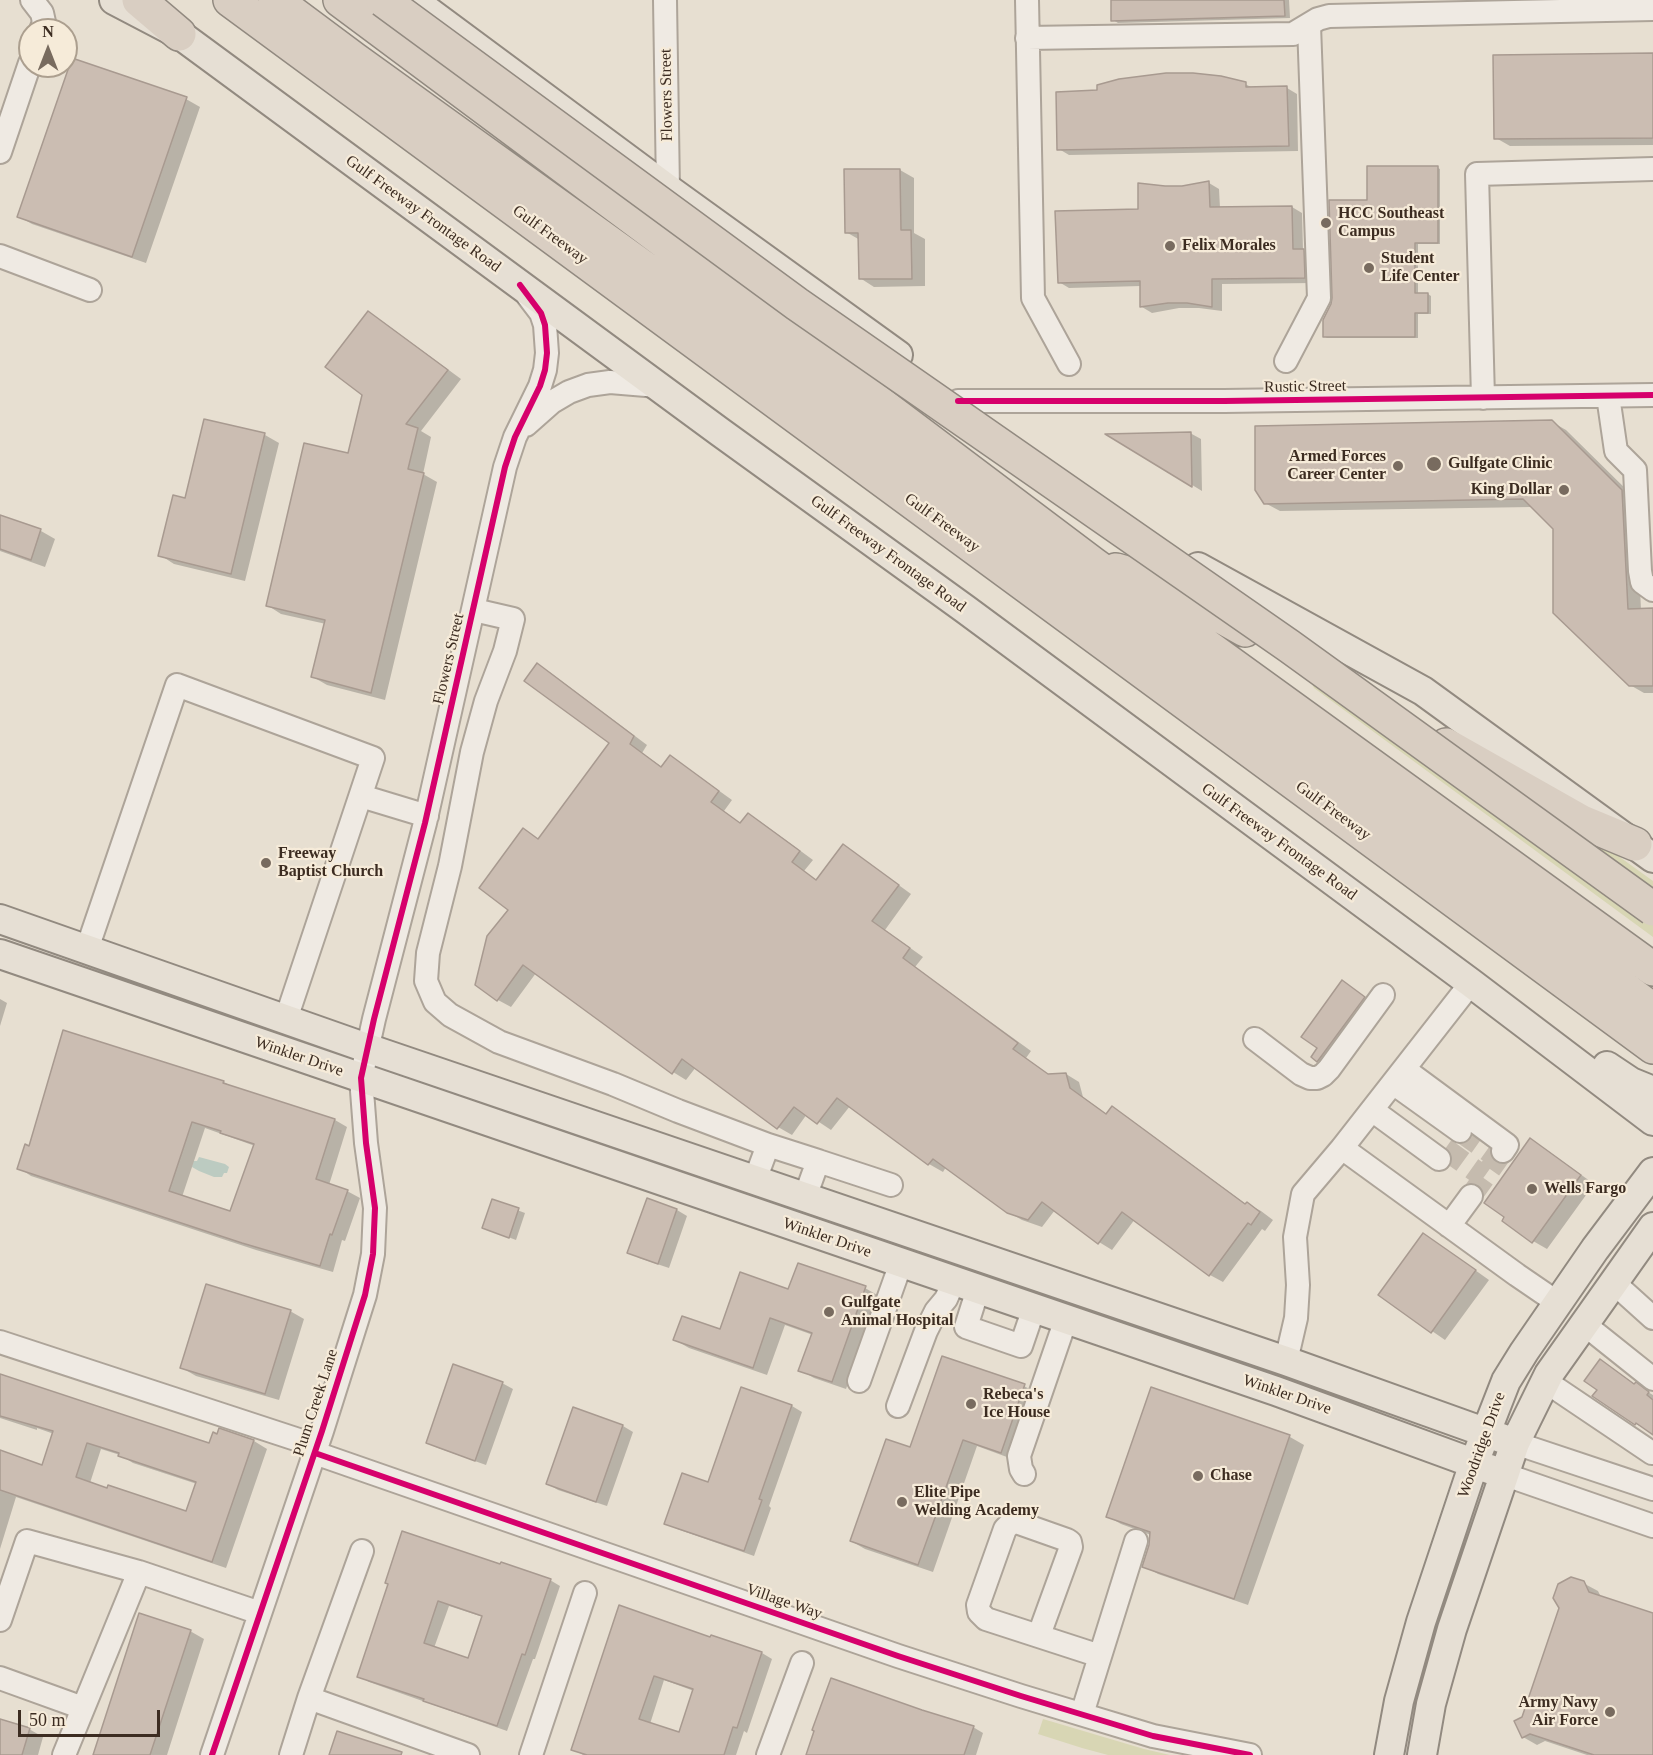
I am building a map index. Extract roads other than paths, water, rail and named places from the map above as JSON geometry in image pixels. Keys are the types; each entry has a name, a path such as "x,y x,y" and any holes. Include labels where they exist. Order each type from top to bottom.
{"highway":[{"path":"139,0 179,34"},
{"name":"Gulf Freeway","path":"230,0 1638,1011"},
{"name":"Gulf Freeway","path":"275,0 647,270 1638,1011 1653,1047"},
{"path":"340,0 1093,564 1653,969"},
{"path":"383,0 797,304 1289,646 1653,909"},
{"path":"1093,564 1162,583 1582,822 1644,851"}],"main road":[{"name":"Gulf Freeway Frontage Road","path":"114,0 179,34 965,609 1653,1121"},
{"path":"414,0 668,189 1116,515 1208,573 1423,691 1644,851"},
{"name":"Winkler Drive","path":"0,919 367,1048 1286,1361 1515,1443"},
{"name":"Winkler Drive","path":"0,954 1276,1391 1503,1474"},
{"path":"1474,986 1496,992 1631,1082 1653,1091"},
{"path":"690,1191 702,1162"},
{"name":"Woodridge Drive","path":"1389,1755 1399,1701 1413,1651 1474,1463 1506,1381 1558,1303 1653,1172"},
{"name":"Woodridge Drive","path":"1422,1755 1431,1704 1452,1629 1515,1443 1545,1381 1653,1227"},
{"path":"914,1267 938,1242"},
{"path":"1066,1319 1075,1312 1087,1311 1116,1321 1161,1318"},
{"path":"1200,1365 1211,1336"},
{"path":"1276,1391 1286,1361"}],"street":[{"path":"32,0 43,18"},
{"name":"Flowers Street","path":"665,0 668,189"},
{"path":"1027,0 1033,298 1069,364"},
{"path":"1027,38 1293,34 1329,16 1459,6 1653,9"},
{"path":"1286,361 1319,298 1309,25"},
{"path":"0,152 25,78"},
{"path":"1483,398 1477,174 1653,169"},
{"path":"0,256 90,290"},
{"name":"Flowers Street","path":"367,1048 427,816 505,467 515,437 540,386 545,370 545,325 541,314 520,285"},
{"name":"Flowers Street","path":"515,437 552,402 588,385 610,382 658,386"},
{"name":"Rustic Street","path":"958,400 1213,402 1653,395"},
{"path":"1608,396 1616,452 1635,470 1640,571 1642,582 1653,590"},
{"path":"474,610 513,619 472,752 450,866 428,953 426,981 435,1002 460,1020 499,1042 768,1145 891,1185"},
{"path":"87,949 177,685 373,758 286,1019"},
{"path":"361,796 427,816"},
{"path":"393,945 428,953"},
{"path":"1286,1361 1296,1318 1298,1285 1295,1237 1303,1194 1474,986"},
{"path":"1255,1039 1301,1074 1317,1078 1329,1069 1383,995"},
{"name":"Plum Creek Lane","path":"212,1755 316,1449 365,1295 373,1254 375,1208 366,1143 361,1078 367,1048"},
{"path":"1387,1091 1449,1144 1387,1091"},
{"path":"1387,1091 1507,1145 1503,1151"},
{"path":"755,1180 768,1145"},
{"path":"1342,1148 1558,1303"},
{"path":"805,1197 818,1161"},
{"path":"1449,1226 1471,1196"},
{"path":"859,1382 914,1267"},
{"path":"1613,1281 1653,1318"},
{"path":"966,1285 966,1327 1021,1346 1034,1308"},
{"path":"898,1407 926,1331 936,1311 946,1299 966,1285"},
{"path":"1024,1474 1019,1456 1066,1319"},
{"path":"1584,1324 1653,1379"},
{"name":"Village Way","path":"0,1342 316,1449 888,1652 1153,1736 1250,1755"},
{"path":"1545,1381 1653,1453 1643,1486"},
{"name":"Winkler Drive","path":"1515,1443 1643,1486"},
{"name":"Winkler Drive","path":"1503,1474 1653,1526"},
{"path":"1039,1635 1071,1547 1070,1542 1016,1522 1005,1529 978,1605 979,1612 986,1619 1100,1656"},
{"path":"0,1620 27,1541 139,1572 260,1613"},
{"path":"1082,1714 1136,1541"},
{"path":"291,1755 362,1551"},
{"path":"64,1755 139,1572"},
{"path":"531,1755 585,1593"},
{"path":"768,1755 802,1662"},
{"path":"0,1678 83,1708"},
{"path":"309,1698 468,1755"}],"tunnel":[{"path":"1460,1131 1498,1158"},
{"path":"1445,1149 1484,1177"},
{"path":"1471,1196 1503,1151"}],"place":[{"name":"HCC Southeast Campus","path":"1326,223"},
{"name":"Felix Morales","path":"1170,246"},
{"name":"Student Life Center","path":"1369,268"},
{"name":"Gulfgate Clinic","path":"1434,464"},
{"name":"Armed Forces Career Center","path":"1398,466"},
{"name":"King Dollar","path":"1564,490"},
{"name":"Freeway Baptist Church","path":"266,863"},
{"name":"Wells Fargo","path":"1532,1189"},
{"name":"Gulfgate Animal Hospital","path":"829,1312"},
{"name":"Rebeca's Ice House","path":"971,1404"},
{"name":"Chase","path":"1198,1476"},
{"name":"Elite Pipe Welding Academy","path":"902,1502"},
{"name":"Army Navy Air Force","path":"1610,1712"}]}
